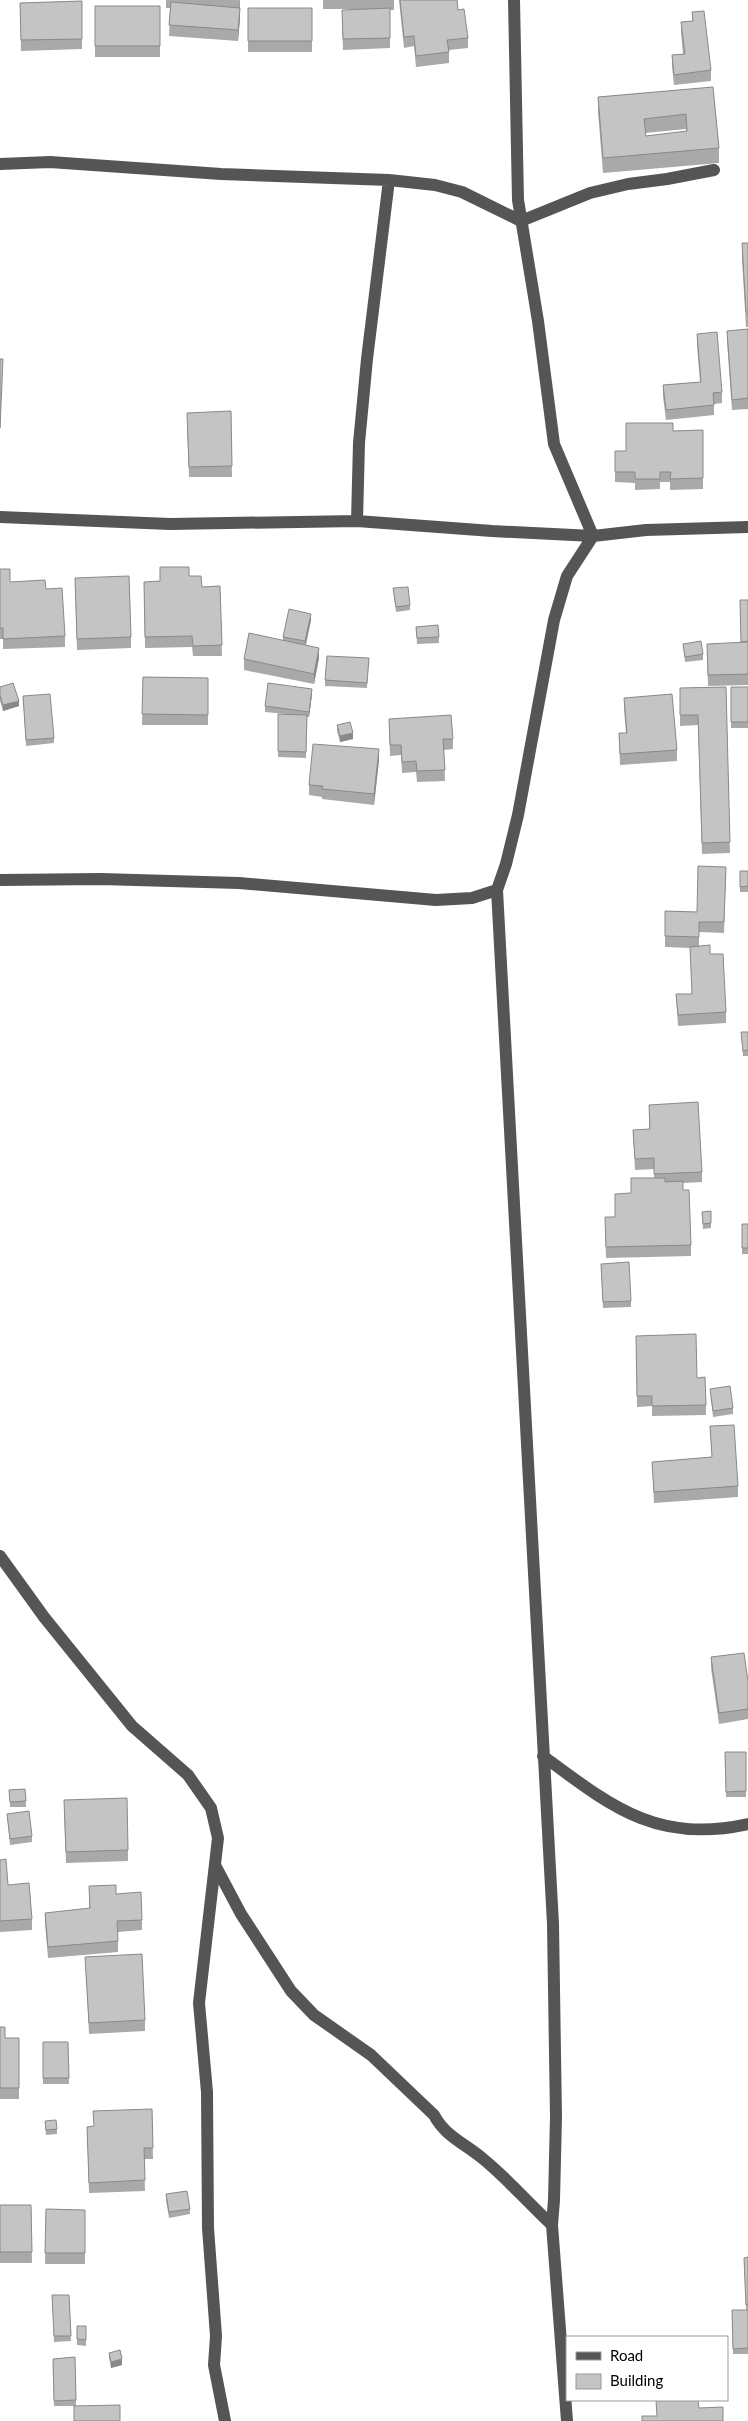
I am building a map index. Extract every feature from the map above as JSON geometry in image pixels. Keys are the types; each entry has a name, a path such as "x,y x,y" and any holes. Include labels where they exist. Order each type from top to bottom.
{"street":[{"path":"514,0 516,161 522,221 538,321 554,444 593,536"},
{"path":"0,164 50,162 221,174 389,180 435,185 462,192 522,221 562,207 590,193 628,184 668,180 714,170"},
{"path":"357,521 359,443 367,359 389,180"},
{"path":"0,517 170,524 357,521 492,532 593,536 646,530 748,526"},
{"path":"567,2421 552,2225 556,2058 553,1924 521,1302 497,890 506,864 518,815 554,620 567,576 593,536"},
{"path":"0,880 102,879 239,884 436,900 472,898 497,890"},
{"path":"0,1556 44,1617 132,1726 188,1775 211,1808 218,1838 199,2003 207,2092 208,2228 216,2336 214,2364 224,2421"},
{"path":"543,1756 602,1800 634,1817 661,1825 693,1830 726,1829 748,1824"},
{"path":"215,1865 240,1914 291,1991 314,2015 385,2068 434,2114 441,2127 448,2134 483,2158 552,2225"}],"building":[{"path":"400,0 457,0 458,10 464,9 468,38 447,40 449,52 416,56 414,36 404,37"},
{"path":"82,1 82,39 21,40 20,3"},
{"path":"171,2 240,8 238,30 169,25"},
{"path":"95,6 160,6 160,46 95,46"},
{"path":"248,8 312,8 312,41 248,41"},
{"path":"390,8 390,38 343,39 342,10"},
{"path":"704,11 711,70 674,75 672,55 685,54 681,22 693,21 692,12"},
{"path":"713,87 719,148 603,158 598,97","holes":["686,114 687,131 646,136 644,119"]},
{"path":"742,243 748,243 748,312 746,312"},
{"path":"748,329 748,398 732,400 727,331"},
{"path":"717,332 722,392 713,393 714,405 666,410 663,385 701,382 697,334"},
{"path":"0,359 3,359 0,428"},
{"path":"231,411 232,466 189,467 187,413"},
{"path":"626,423 673,423 673,431 703,430 703,478 670,479 671,472 660,472 660,479 635,479 635,472 615,472 615,451 626,451"},
{"path":"160,567 189,567 189,576 201,576 202,587 220,586 222,645 193,646 192,636 145,637 144,582 160,581"},
{"path":"0,569 10,569 10,582 45,580 46,589 62,588 65,636 3,639 3,628 0,628"},
{"path":"129,576 131,637 77,639 75,578"},
{"path":"408,587 410,605 396,607 393,588"},
{"path":"740,600 748,600 748,641 741,642"},
{"path":"289,609 311,614 305,641 283,637"},
{"path":"438,625 439,637 417,638 416,627"},
{"path":"249,633 319,648 314,674 244,659"},
{"path":"701,641 703,654 685,657 683,644"},
{"path":"748,642 748,674 708,675 707,644"},
{"path":"327,656 369,658 367,683 325,680"},
{"path":"143,677 208,678 208,715 142,714"},
{"path":"13,683 19,701 3,705 0,687"},
{"path":"268,683 312,689 309,712 265,706"},
{"path":"726,687 730,842 702,843 698,715 680,715 680,688"},
{"path":"731,687 748,687 748,722 731,722"},
{"path":"50,694 54,738 26,740 23,696"},
{"path":"672,694 677,750 620,754 619,733 627,733 624,698"},
{"path":"278,714 307,715 306,752 278,751"},
{"path":"451,715 453,739 443,739 445,770 417,771 416,761 402,762 401,745 390,745 389,719"},
{"path":"350,722 353,733 340,736 337,725"},
{"path":"313,744 379,749 374,794 322,789 323,786 309,785"},
{"path":"698,866 726,867 724,922 699,922 699,937 665,936 665,911 697,912"},
{"path":"740,871 748,871 748,886 740,887"},
{"path":"710,945 710,954 723,954 726,1012 678,1015 676,994 692,994 690,947"},
{"path":"741,1032 748,1032 748,1050 743,1051"},
{"path":"698,1102 702,1172 654,1174 654,1158 635,1159 633,1130 650,1129 649,1105"},
{"path":"631,1178 665,1178 665,1182 683,1181 683,1190 689,1190 691,1245 606,1247 605,1217 615,1217 615,1194 631,1193"},
{"path":"711,1211 711,1223 703,1224 702,1212"},
{"path":"742,1224 748,1224 748,1248 742,1248"},
{"path":"629,1262 631,1301 603,1302 601,1264"},
{"path":"696,1334 697,1378 705,1377 706,1405 652,1406 652,1396 637,1396 636,1336"},
{"path":"730,1386 733,1408 713,1411 710,1389"},
{"path":"734,1425 738,1486 654,1492 652,1462 712,1457 710,1426"},
{"path":"744,1653 748,1681 748,1709 719,1713 711,1657"},
{"path":"725,1752 746,1752 746,1791 726,1792"},
{"path":"25,1789 26,1801 10,1802 9,1790"},
{"path":"127,1798 128,1850 66,1852 64,1800"},
{"path":"29,1811 32,1836 10,1839 7,1814"},
{"path":"6,1859 8,1885 29,1883 32,1919 0,1921 0,1860"},
{"path":"116,1885 116,1894 141,1892 142,1920 117,1921 118,1941 48,1947 45,1913 90,1908 89,1886"},
{"path":"142,1954 145,2020 89,2023 85,1957"},
{"path":"0,2027 5,2027 5,2038 19,2038 19,2088 0,2088"},
{"path":"43,2042 68,2042 69,2078 43,2078"},
{"path":"152,2109 153,2148 144,2148 145,2180 89,2183 87,2127 94,2126 93,2111"},
{"path":"56,2120 57,2129 46,2130 45,2121"},
{"path":"187,2191 190,2209 169,2212 166,2194"},
{"path":"0,2205 31,2205 32,2252 0,2252"},
{"path":"46,2209 85,2210 85,2253 45,2253"},
{"path":"748,2257 748,2305 746,2305 744,2258"},
{"path":"52,2295 69,2295 71,2336 54,2336"},
{"path":"732,2310 748,2310 748,2348 733,2349"},
{"path":"77,2326 86,2326 86,2340 77,2339"},
{"path":"120,2350 122,2359 111,2362 109,2353"},
{"path":"75,2357 76,2400 54,2401 53,2359"},
{"path":"656,2401 698,2401 699,2408 723,2407 723,2421 642,2421 642,2416 657,2416"},
{"path":"120,2405 120,2421 74,2421 74,2406"}]}
